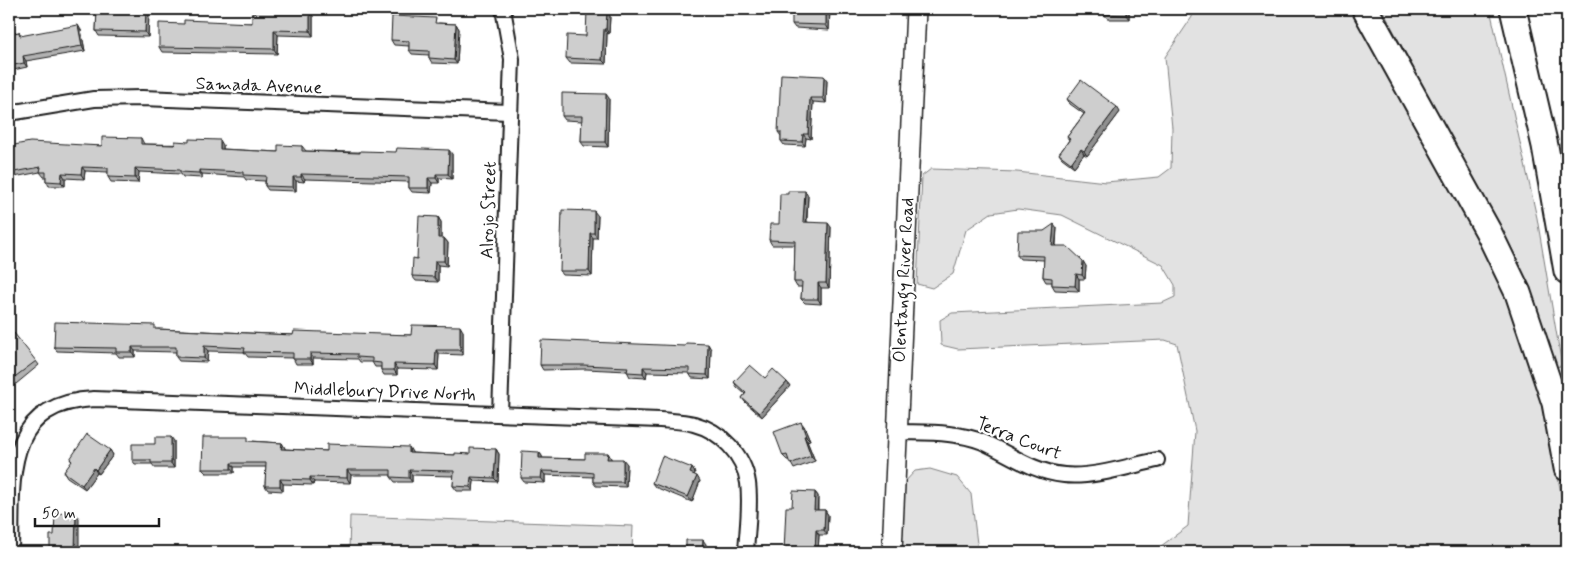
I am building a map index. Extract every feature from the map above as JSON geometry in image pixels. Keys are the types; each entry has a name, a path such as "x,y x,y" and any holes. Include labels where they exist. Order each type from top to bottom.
{"highway":[{"path":"1364,9 1488,230 1518,293 1555,403 1567,468"},
{"path":"1513,9 1545,146 1567,271"}],"main road":[{"name":"Olentangy River Road","path":"892,552 916,9"}],"street":[{"name":"Alrojo Street","path":"500,414 512,59 503,9"},
{"name":"Samada Avenue","path":"9,113 94,99 142,98 509,112"},
{"name":"Middlebury Drive North","path":"11,552 14,471 16,457 24,436 49,409 64,402 78,399 500,414 694,424 707,428 718,435 737,455 744,468 748,482 746,552"},
{"name":"Terra Court","path":"896,432 956,435 970,438 983,442 1027,465 1043,471 1066,475 1089,474 1158,460"}],"shaded area":[{"path":"1193,9 1352,9 1464,202 1484,241 1519,323 1538,387 1553,451 1564,514 1567,552 1153,552 1188,526 1195,431 1177,344 1165,340 958,349 941,345 940,320 952,313 1162,303 1175,297 1175,285 1163,265 1062,215 1018,209 991,213 966,230 953,274 932,288 917,284 922,176 931,169 1017,172 1106,182 1159,177 1171,168 1172,128 1165,57 1192,17"},
{"path":"1382,9 1490,9 1537,218 1562,366 1553,367 1501,232"},
{"path":"930,469 957,477 971,494 978,552 902,552 902,485 915,471"},
{"path":"350,516 633,526 632,552 349,552"}],"building":[{"path":"97,9 146,9 145,32 96,31"},
{"path":"256,9 287,9 310,12 310,31 274,30 274,49 159,47 159,23 184,24 184,20 252,23 252,13 255,13"},
{"path":"792,9 826,9 826,25 792,24"},
{"path":"1104,9 1126,9 1126,15 1104,14"},
{"path":"587,10 607,11 602,60 566,58 567,35 586,36"},
{"path":"392,16 436,18 435,23 456,24 454,60 429,58 429,51 409,50 409,41 391,40"},
{"path":"78,25 82,46 23,56 24,63 9,66 9,34 19,32 20,36"},
{"path":"781,74 824,76 823,98 810,98 808,134 803,134 802,142 781,141 781,132 778,132"},
{"path":"1081,80 1117,107 1084,151 1081,149 1071,163 1059,154 1070,139 1067,137 1085,113 1067,99"},
{"path":"562,93 606,94 605,142 581,142 582,116 562,116"},
{"path":"102,137 141,138 141,144 175,145 175,141 189,142 189,139 220,140 220,149 278,152 278,145 302,146 302,151 360,153 360,151 396,152 397,148 449,150 448,174 436,174 436,178 428,178 428,188 409,188 409,177 301,174 301,177 293,177 293,187 265,186 266,176 243,175 243,172 199,170 199,173 180,172 180,170 135,168 135,178 108,177 108,168 82,167 81,174 62,173 61,182 46,181 46,172 40,172 41,167 9,173 9,146 30,142 102,146"},
{"path":"788,191 805,191 803,222 828,223 826,283 818,283 818,299 801,299 802,282 794,282 795,241 769,240 770,224 779,224 780,194 788,194"},
{"path":"562,210 594,211 594,233 590,233 589,271 560,271"},
{"path":"419,216 438,217 438,238 444,238 444,261 435,261 434,277 412,276 413,258 417,259"},
{"path":"1054,224 1052,246 1067,246 1083,261 1082,275 1076,274 1075,286 1052,285 1052,278 1043,277 1044,256 1017,255 1018,231 1044,231"},
{"path":"55,322 155,325 155,329 293,335 294,331 411,335 412,325 460,326 460,350 436,350 435,365 394,364 394,370 381,370 381,363 372,362 372,358 357,357 357,354 310,353 310,359 293,359 293,353 244,352 245,348 204,346 204,358 176,357 176,347 132,347 132,352 116,352 116,348 54,347"},
{"path":"14,333 36,361 12,379 9,375 9,337"},
{"path":"541,340 685,346 686,343 708,344 707,375 689,374 689,368 643,367 643,373 627,372 628,367 540,365"},
{"path":"750,365 765,378 773,369 787,382 759,413 742,398 746,393 734,382"},
{"path":"801,422 811,456 790,464 787,455 783,456 774,432"},
{"path":"87,434 110,450 96,470 94,468 82,485 64,472 72,461 70,459"},
{"path":"155,437 171,437 171,463 151,463 151,460 132,460 132,444 155,444"},
{"path":"203,437 248,437 248,441 282,443 281,449 327,451 327,444 409,447 409,453 455,455 455,453 470,454 470,448 496,449 494,478 471,477 470,487 453,486 454,471 409,470 409,478 391,477 391,470 347,470 347,478 310,477 310,480 280,479 280,486 265,486 266,463 231,463 231,469 202,469"},
{"path":"522,451 539,452 539,458 585,459 585,453 608,453 607,459 623,459 623,482 593,482 593,473 585,472 542,471 541,478 521,478"},
{"path":"662,456 692,468 690,473 697,476 688,497 652,483"},
{"path":"793,491 815,492 814,510 825,510 824,530 816,530 815,552 784,552 786,507 792,507"},
{"path":"55,513 76,514 74,552 50,552 50,535 54,535"},
{"path":"686,540 703,540 702,552 686,552"}]}
